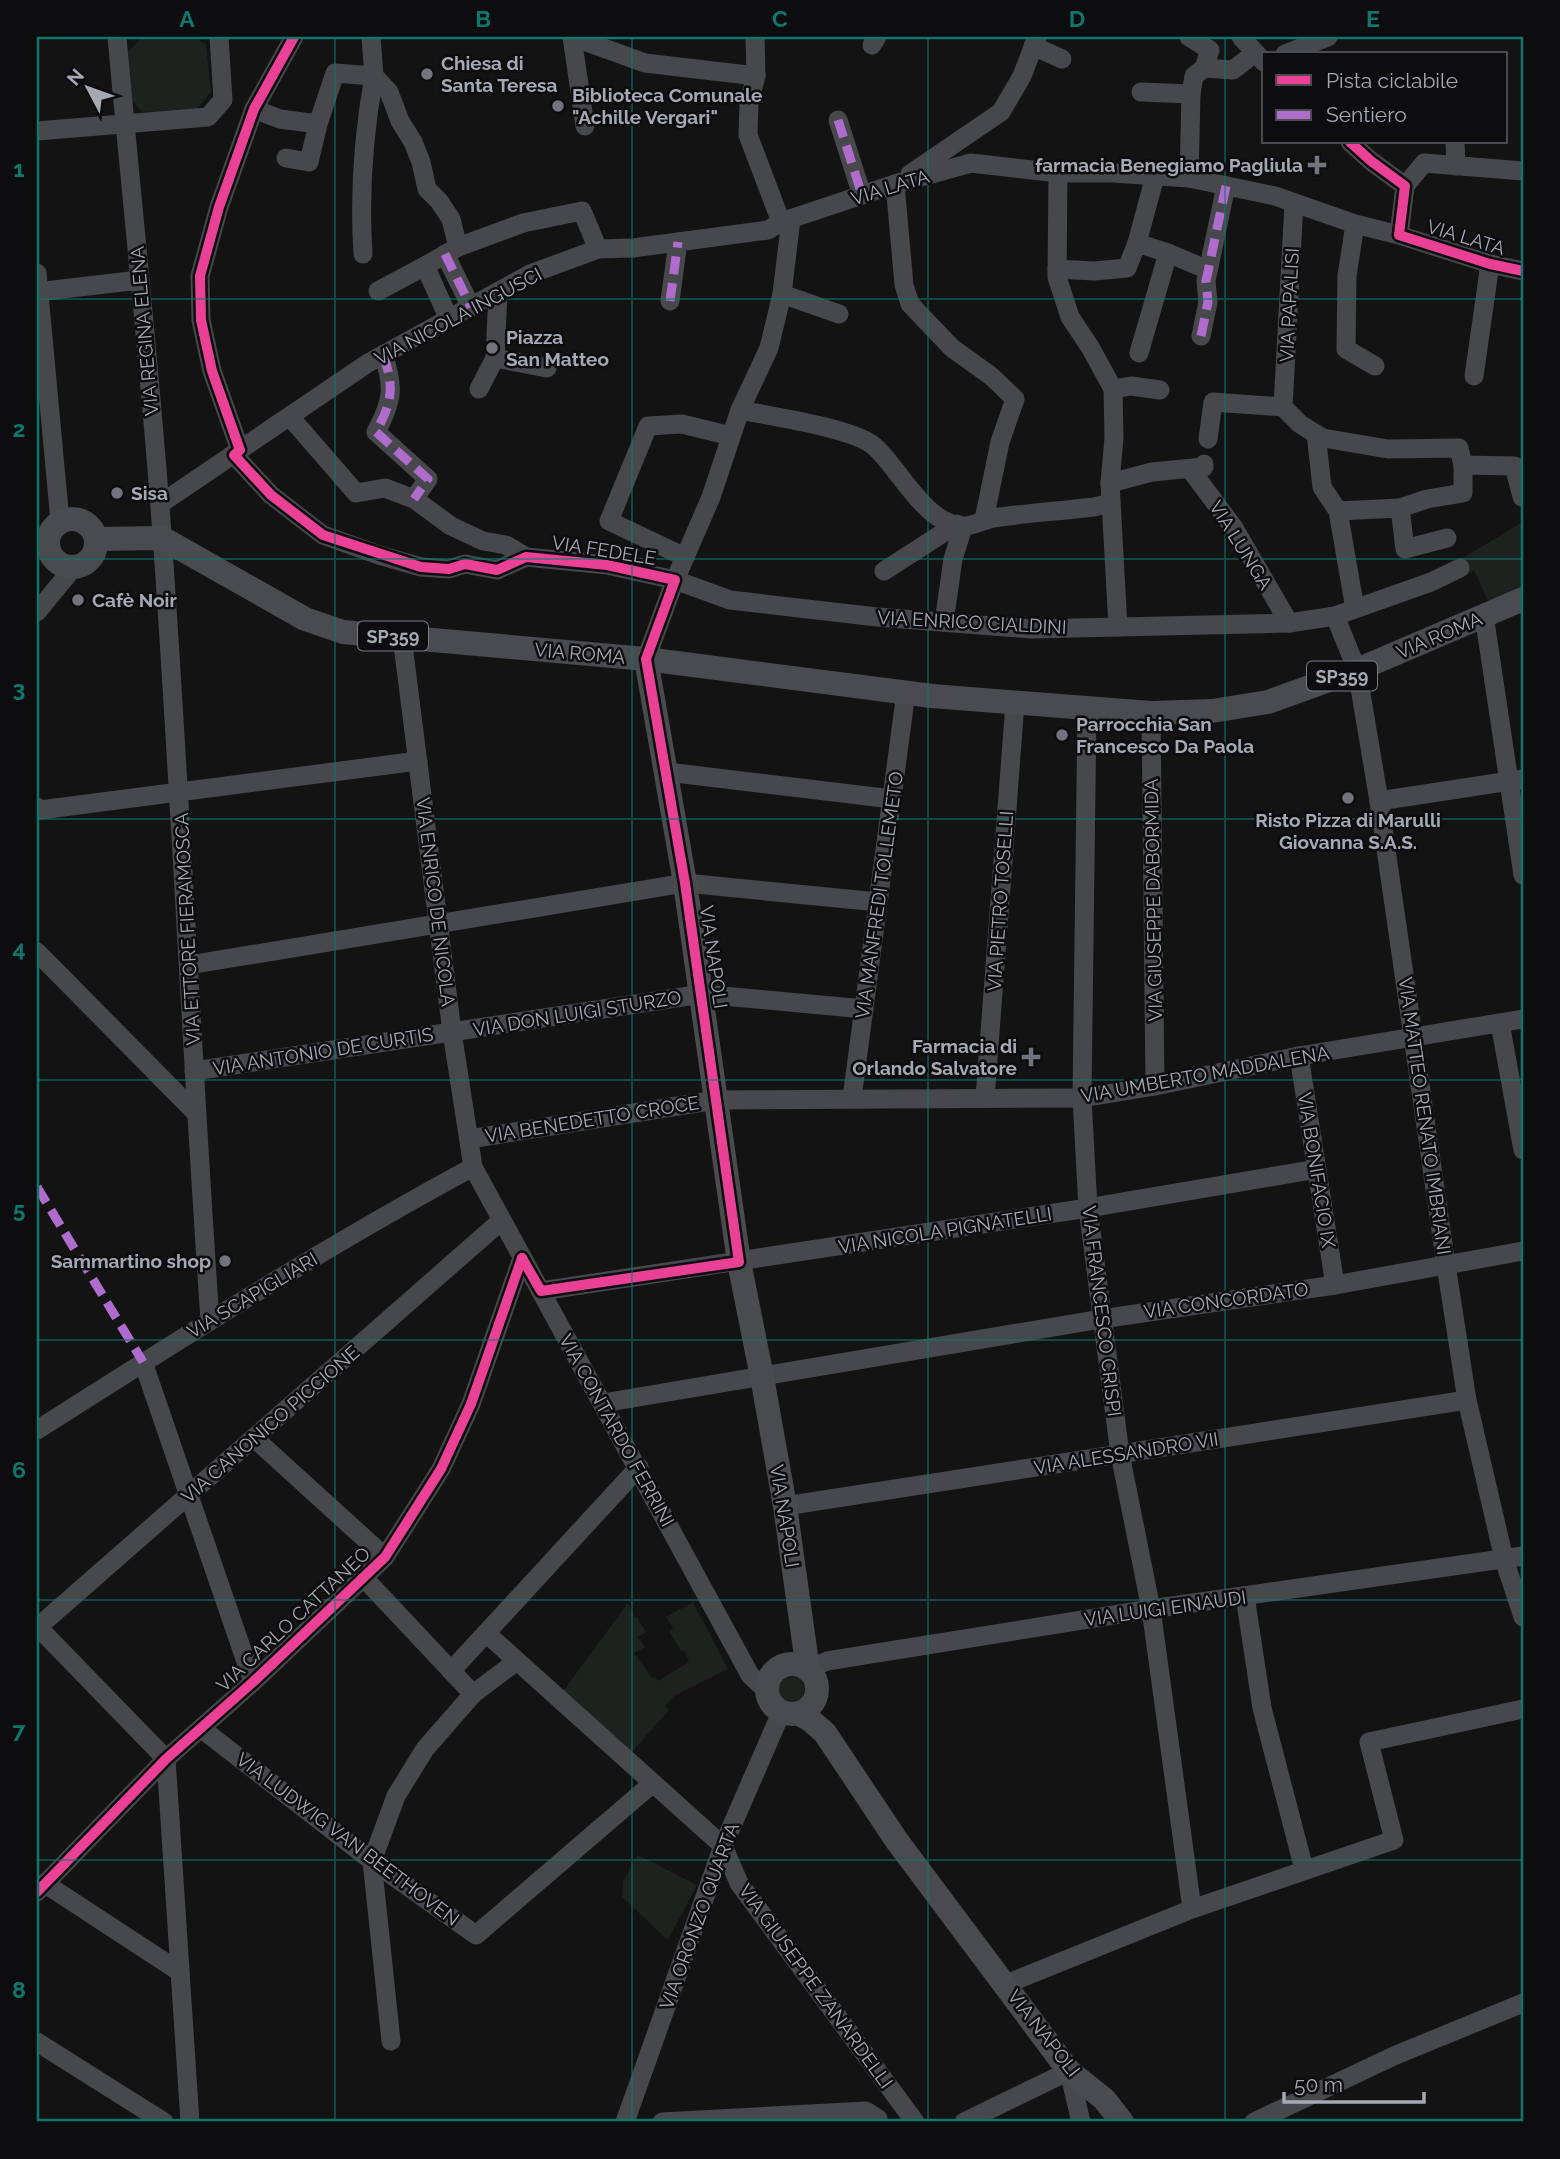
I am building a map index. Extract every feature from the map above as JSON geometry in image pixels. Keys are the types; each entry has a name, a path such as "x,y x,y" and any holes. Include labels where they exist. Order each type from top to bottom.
{"main road":[{"path":"75,519 82,521 96,539 93,554 82,565 74,567 59,564 53,559 47,545 48,529 75,519"},
{"path":"96,539 162,538"},
{"name":"VIA ROMA","path":"162,538 305,619 343,632 646,659 906,692 1087,708"},
{"name":"VIA ROMA","path":"1151,713 1212,711 1268,702 1357,670 1523,599"},
{"name":"VIA NAPOLI","path":"646,659 685,883 739,1262 785,1506 808,1670"},
{"name":"SP359","path":"1087,708 1151,713"},
{"path":"793,1664 808,1670 816,1682 813,1704 790,1713 770,1703 766,1690 771,1674 777,1668 793,1664"},
{"name":"VIA NAPOLI","path":"816,1696 825,1733"},
{"name":"VIA NAPOLI","path":"790,1713 809,1719 825,1733 897,1841 1069,2071 1104,2099 1122,2122"}],"street":[{"name":"VIA REGINA ELENA","path":"117,37 162,538"},
{"path":"37,131 208,117 223,100 219,37"},
{"path":"294,37 254,109 219,207 200,276 201,320 212,371 237,452 271,495 323,535 421,567 449,569 465,564 497,570 526,557"},
{"path":"363,254 360,175 374,76 371,37"},
{"path":"584,126 573,37 645,63 756,76"},
{"path":"646,659 675,580 711,497 740,410 769,348 782,294 786,221 748,135 749,102 756,76 755,37"},
{"path":"1189,37 1210,50 1204,68 1194,76 1191,94 1189,178"},
{"path":"1204,68 1233,70 1262,60 1241,37"},
{"path":"1290,52 1328,37"},
{"path":"984,520 1000,442 1015,399 991,376 952,348 910,304 904,285 895,184 1001,112 1022,76 1035,42 1062,59"},
{"path":"286,158 309,162 334,73 374,76 389,92 421,162 427,189 451,219 452,251 471,307"},
{"path":"1141,92 1191,94"},
{"path":"254,109 280,119 318,124"},
{"path":"838,120 862,195"},
{"path":"1352,144 1405,186"},
{"path":"1455,144 1456,166"},
{"name":"VIA LATA","path":"786,221 895,184 971,163 1058,173 1189,178 1294,203 1355,224 1490,264 1523,271"},
{"path":"1399,235 1405,186 1424,163 1523,171"},
{"path":"1058,173 1056,277 1070,317 1090,347 1112,389 1114,438 1111,493 1118,627"},
{"path":"1056,269 1094,271 1128,268 1155,176"},
{"path":"1200,336 1208,302 1206,281 1226,186"},
{"name":"VIA PAPALISI","path":"1283,407 1294,203"},
{"path":"378,291 452,251 523,223 582,211 598,249"},
{"name":"VIA NICOLA INGUSCI","path":"160,504 383,355 530,274 598,249 633,248 768,230 786,221"},
{"path":"1355,224 1348,276 1346,349 1375,366"},
{"path":"670,302 678,242"},
{"path":"1137,243 1208,270"},
{"path":"1139,353 1168,253"},
{"path":"1474,376 1490,264"},
{"path":"425,266 449,319"},
{"path":"48,529 37,285 139,280"},
{"path":"479,389 495,358 498,292"},
{"path":"782,294 839,314"},
{"path":"383,355 391,375 391,391 386,413 376,432 428,479 414,499"},
{"path":"495,358 547,368"},
{"path":"1112,389 1131,386 1160,390"},
{"path":"1208,439 1213,402 1283,407 1300,424 1323,438 1388,449 1459,448 1463,466 1463,492 1400,508 1338,511"},
{"path":"740,410 847,432 871,443 894,466 909,488 936,517 960,526"},
{"path":"290,417 356,493 385,488 414,499 451,526 483,541 506,545 526,557"},
{"path":"685,558 609,521 648,426 682,424 732,436"},
{"path":"1316,434 1322,486 1338,511 1355,609"},
{"name":"VIA LUNGA","path":"1111,493 1152,472 1197,466 1289,623"},
{"path":"1463,466 1514,466 1522,496"},
{"path":"884,571 960,526 984,520 1094,507 1111,493"},
{"path":"1400,508 1405,549 1447,538"},
{"path":"944,622 960,526"},
{"name":"VIA ETTORE FIERAMOSCA","path":"162,538 180,792 195,1112 209,1320"},
{"name":"VIA FEDELE","path":"526,557 607,565 675,580"},
{"path":"37,612 74,567"},
{"name":"VIA ENRICO CIALDINI","path":"675,580 730,600 877,617 1031,629 1289,623 1335,616 1431,582 1460,568"},
{"path":"1484,615 1516,780 1523,875"},
{"name":"VIA MATTEO RENATO IMBRIANI","path":"1335,616 1357,670 1380,801 1446,1265 1468,1400 1513,1558 1523,1617"},
{"name":"VIA ENRICO DE NICOLA","path":"402,637 452,1032 473,1167"},
{"name":"VIA MANFREDI TOLLEMETO","path":"852,1098 906,692"},
{"name":"VIA PIETRO TOSELLI","path":"985,1098 1015,703"},
{"name":"VIA FRANCESCO CRISPI","path":"1087,708 1082,1098 1088,1208 1120,1454 1151,1609 1192,1909"},
{"name":"VIA GIUSEPPE DABORMIDA","path":"1151,713 1155,1086"},
{"path":"38,811 418,761"},
{"path":"667,772 892,799"},
{"path":"1380,801 1516,780"},
{"path":"189,964 685,883 878,902"},
{"path":"37,952 195,1112"},
{"name":"VIA DON LUIGI STURZO","path":"452,1032 702,994 864,1009"},
{"name":"VIA UMBERTO MADDALENA","path":"716,1100 1082,1098 1299,1056 1523,1019"},
{"path":"1500,1023 1523,1150"},
{"name":"VIA ANTONIO DE CURTIS","path":"194,1071 452,1032"},
{"name":"VIA BONIFACIO IX","path":"1299,1056 1335,1284"},
{"name":"VIA BENEDETTO CROCE","path":"469,1139 716,1100"},
{"name":"VIA SCAPIGLIARI","path":"37,1430 209,1320 368,1224 473,1167"},
{"name":"VIA CONTARDO FERRINI","path":"473,1167 639,1467 750,1675 766,1690"},
{"name":"VIA NICOLA PIGNATELLI","path":"541,1292 1088,1208 1317,1169"},
{"name":"VIA CANONICO PICCIONE","path":"37,1627 501,1221"},
{"name":"VIA CONCORDATO","path":"603,1403 1523,1251"},
{"name":"VIA CARLO CATTANEO","path":"40,1888 166,1759 202,1729 385,1558 446,1458 471,1404 522,1258"},
{"path":"144,1362 253,1682"},
{"name":"VIA ALESSANDRO VII","path":"785,1506 1468,1400"},
{"path":"254,1438 385,1558"},
{"path":"451,1671 639,1467"},
{"name":"VIA LUIGI EINAUDI","path":"808,1670 827,1661 1151,1609 1513,1558"},
{"path":"364,1578 473,1695"},
{"path":"1245,1596 1262,1708 1304,1869"},
{"path":"37,1627 166,1759 190,2122"},
{"path":"486,1633 723,1846"},
{"path":"391,2041 372,1861 396,1796 425,1749 473,1695 517,1661"},
{"path":"1006,1984 1192,1909 1394,1840 1369,1742 1523,1709"},
{"name":"VIA ORONZO QUARTA","path":"625,2122 723,1846 790,1713"},
{"name":"VIA LUDWIG VAN BEETHOVEN","path":"202,1729 372,1861 476,1935 653,1783"},
{"name":"VIA GIUSEPPE ZANARDELLI","path":"723,1846 739,1883 915,2122"},
{"path":"40,1888 180,1972"},
{"path":"1254,2122 1395,2055 1523,2003"},
{"path":"37,2042 164,2122"},
{"path":"964,2122 1069,2071 1081,2122"},
{"path":"662,2122 866,2112 878,2119 878,2122"}],"shaded area":[{"path":"142,37 196,37 206,45 211,92 196,110 142,112 130,98 128,52"},
{"path":"1523,522 1523,587 1488,601 1474,570 1465,576 1459,560"},
{"path":"693,1602 728,1669 674,1696 665,1706 669,1710 630,1754 561,1694 628,1603 646,1632 638,1637 645,1647 634,1653 652,1678 655,1677 658,1681 689,1662 684,1650 681,1651 669,1631 673,1628 666,1617"},
{"path":"791,1677 800,1681 804,1690 800,1699 791,1703 782,1699 778,1690 782,1681"},
{"path":"638,1855 697,1885 668,1940 622,1897 623,1881"}],"marked path":[{"path":"838,120 862,195"},
{"path":"1201,336 1208,302 1206,281 1226,186"},
{"path":"670,301 678,242"},
{"path":"445,254 471,307"},
{"path":"383,355 389,376 390,394 386,412 376,432 428,479 414,499"},
{"path":"37,1187 143,1362"}],"cycle path":[{"path":"294,37 254,109 219,207 200,276 201,320 212,371 240,450 234,455 271,495 323,535 421,567 449,569 465,564 497,570 526,557 607,565 675,580 646,659 685,883 739,1262 541,1291 522,1258"},
{"path":"1352,144 1405,186 1399,235 1490,264 1523,271"},
{"path":"37,1892 166,1759 253,1682 385,1557 441,1469 471,1404 522,1258"}],"place":[{"name":"Chiesa di Santa Teresa","path":"427,74"},
{"name":"Biblioteca Comunale \"Achille Vergari\"","path":"558,106"},
{"name":"farmacia Benegiamo Pagliula","path":"1317,165"},
{"name":"Piazza San Matteo","path":"492,348"},
{"name":"Sisa","path":"117,493"},
{"name":"Cafè Noir","path":"78,600"},
{"name":"Parrocchia San Francesco Da Paola","path":"1062,735"},
{"name":"Risto Pizza di Marulli Giovanna S.A.S.","path":"1348,798"},
{"name":"Farmacia di Orlando Salvatore","path":"1031,1057"},
{"name":"Sammartino shop","path":"225,1261"}]}
